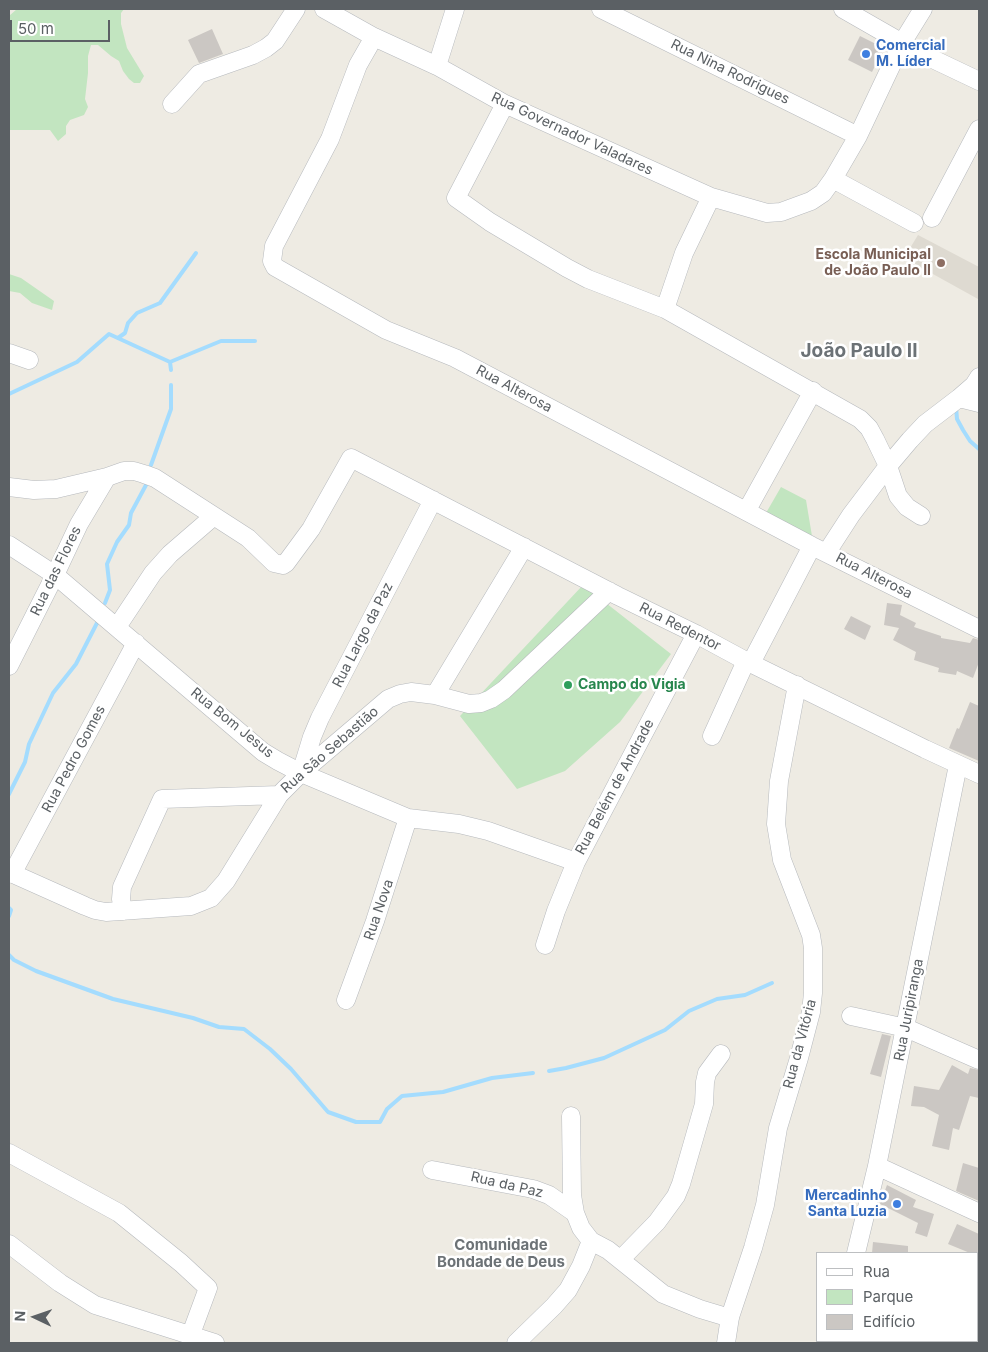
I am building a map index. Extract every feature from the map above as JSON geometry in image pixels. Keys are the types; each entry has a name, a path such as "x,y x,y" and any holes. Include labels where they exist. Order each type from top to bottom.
{"street":[{"path":"172,104 199,74 253,55 266,48 275,41 296,9"},
{"path":"324,9 374,37"},
{"path":"436,66 455,9"},
{"name":"Rua Nina Rodrigues","path":"602,9 858,136"},
{"path":"843,9 902,43 979,82"},
{"name":"Rua Governador Valadares","path":"374,37 436,66 505,104 711,198 767,214 781,212 817,197 823,193 833,180 858,136 902,43 922,9"},
{"name":"Rua Alterosa","path":"374,37 358,66 330,139 274,246 272,261 275,267 386,330 455,358 819,549 979,629"},
{"path":"505,104 456,198 490,222 566,268 588,279 664,309 850,412 869,428 888,466 898,496 907,507 921,516"},
{"path":"932,218 979,129"},
{"path":"833,180 914,223"},
{"path":"664,309 684,253 711,198"},
{"path":"9,353 29,360"},
{"path":"712,736 748,662 819,549 851,515 888,466 925,424 974,385 979,377"},
{"path":"747,510 764,483 814,391"},
{"path":"959,398 979,403"},
{"name":"Rua Redentor","path":"214,516 248,538 274,563 283,565 311,529 351,458 748,662 979,774"},
{"path":"9,487 34,490 56,489 124,471 134,471 156,478 214,516 170,554 153,573 117,627"},
{"name":"Rua das Flores","path":"9,666 56,575 79,524 107,477"},
{"name":"Rua Largo da Paz","path":"301,773 312,737 324,711 433,500"},
{"name":"Rua Bom Jesus","path":"9,545 56,575 263,752 301,773 408,818 459,824 488,831 576,862"},
{"path":"435,695 524,547"},
{"name":"Rua São Sebastião","path":"10,873 95,910 123,911 191,906 211,898 226,882 279,795 301,773 388,699 411,692 435,695 469,704 481,703 491,699 504,690 609,591"},
{"name":"Rua Belém de Andrade","path":"545,945 556,911 576,862 696,634"},
{"name":"Rua Pedro Gomes","path":"10,873 136,643"},
{"name":"Rua da Vitória","path":"726,1343 730,1318 765,1205 778,1128 806,1034 813,993 813,948 782,860 776,824 779,781 797,685"},
{"name":"Rua Juripiranga","path":"856,1252 877,1166 906,1028 958,765"},
{"path":"123,911 122,887 162,799 279,795"},
{"name":"Rua Nova","path":"346,1000 375,921 408,818"},
{"path":"851,1016 906,1028 979,1060"},
{"path":"621,1259 657,1222 676,1196 704,1104 704,1082 707,1073 721,1054"},
{"path":"571,1116 572,1194 575,1213 581,1228 591,1241 621,1259 663,1294 700,1309 730,1318"},
{"path":"9,1154 119,1213 181,1263 208,1288 190,1334"},
{"path":"877,1166 979,1214"},
{"name":"Rua da Paz","path":"432,1170 533,1189 549,1195 575,1213"},
{"path":"516,1343 568,1290 591,1241"},
{"path":"9,1244 60,1283 96,1305 215,1343"}],"shaded area":[{"name":"Escola Municipal de João Paulo II","path":"918,235 979,267 978,299 904,258"}],"green space":[{"path":"17,9 124,9 121,13 121,24 127,48 144,76 140,83 134,83 123,71 119,61 98,45 91,45 88,56 85,99 88,107 84,115 70,120 66,126 66,134 58,141 50,130 9,130 9,16"},
{"path":"9,274 21,278 54,301 52,310 32,303 20,293 9,291"},
{"path":"781,487 806,500 812,536 766,513"},
{"name":"Campo do Vigia","path":"583,585 671,654 620,722 565,771 517,789 460,716"}],"building":[{"path":"212,29 223,54 199,63 188,40"},
{"name":"Comercial M. Líder","path":"860,36 884,48 872,72 848,60"},
{"path":"887,603 902,605 900,615 916,623 914,627 941,636 941,638 970,643 973,638 979,640 979,662 973,678 957,671 956,675 938,672 939,668 914,660 916,652 893,640 899,628 884,625"},
{"path":"851,616 871,626 865,640 844,629"},
{"path":"970,702 979,706 979,761 949,748"},
{"path":"882,1034 891,1036 881,1077 870,1074"},
{"path":"952,1065 968,1074 970,1068 979,1070 979,1098 970,1096 959,1130 953,1128 949,1150 932,1146 939,1115 924,1107 911,1106 914,1086 939,1090"},
{"path":"963,1163 979,1168 979,1201 956,1191"},
{"path":"887,1185 916,1200 913,1207 934,1214 927,1237 915,1233 918,1223 880,1204"},
{"path":"957,1224 979,1234 979,1253 968,1252 948,1244"},
{"path":"873,1242 908,1246 908,1252 872,1252"}],"waterway":[{"path":"118,338 125,333 128,323 137,313 160,303 196,253"},
{"path":"9,394 77,362 109,334 170,362 221,341 255,341"},
{"path":"170,362 171,370"},
{"path":"151,465 171,409 171,385"},
{"path":"956,407 957,419 963,430 970,441 979,449"},
{"path":"105,603 110,590 107,564 117,542 129,525 131,513 146,485"},
{"path":"9,794 25,762 29,744 53,693 76,664 97,623"},
{"path":"9,908 11,910 9,916"},
{"path":"9,955 14,960 36,971 113,999 193,1018 219,1027 244,1029 270,1049 291,1069 328,1112 356,1122 380,1122 387,1109 402,1096 443,1092 492,1078 533,1073"},
{"path":"549,1071 604,1058 665,1030 689,1011 717,999 745,995 772,983"}],"place":[{"name":"Comercial M. Líder","path":"866,54"},
{"name":"Escola Municipal de João Paulo II","path":"941,263"},
{"name":"Campo do Vigia","path":"568,685"},
{"name":"Mercadinho Santa Luzia","path":"897,1204"}],"district":[{"name":"João Paulo II","path":"859,351"},
{"name":"Comunidade Bondade de Deus","path":"501,1254"}]}
